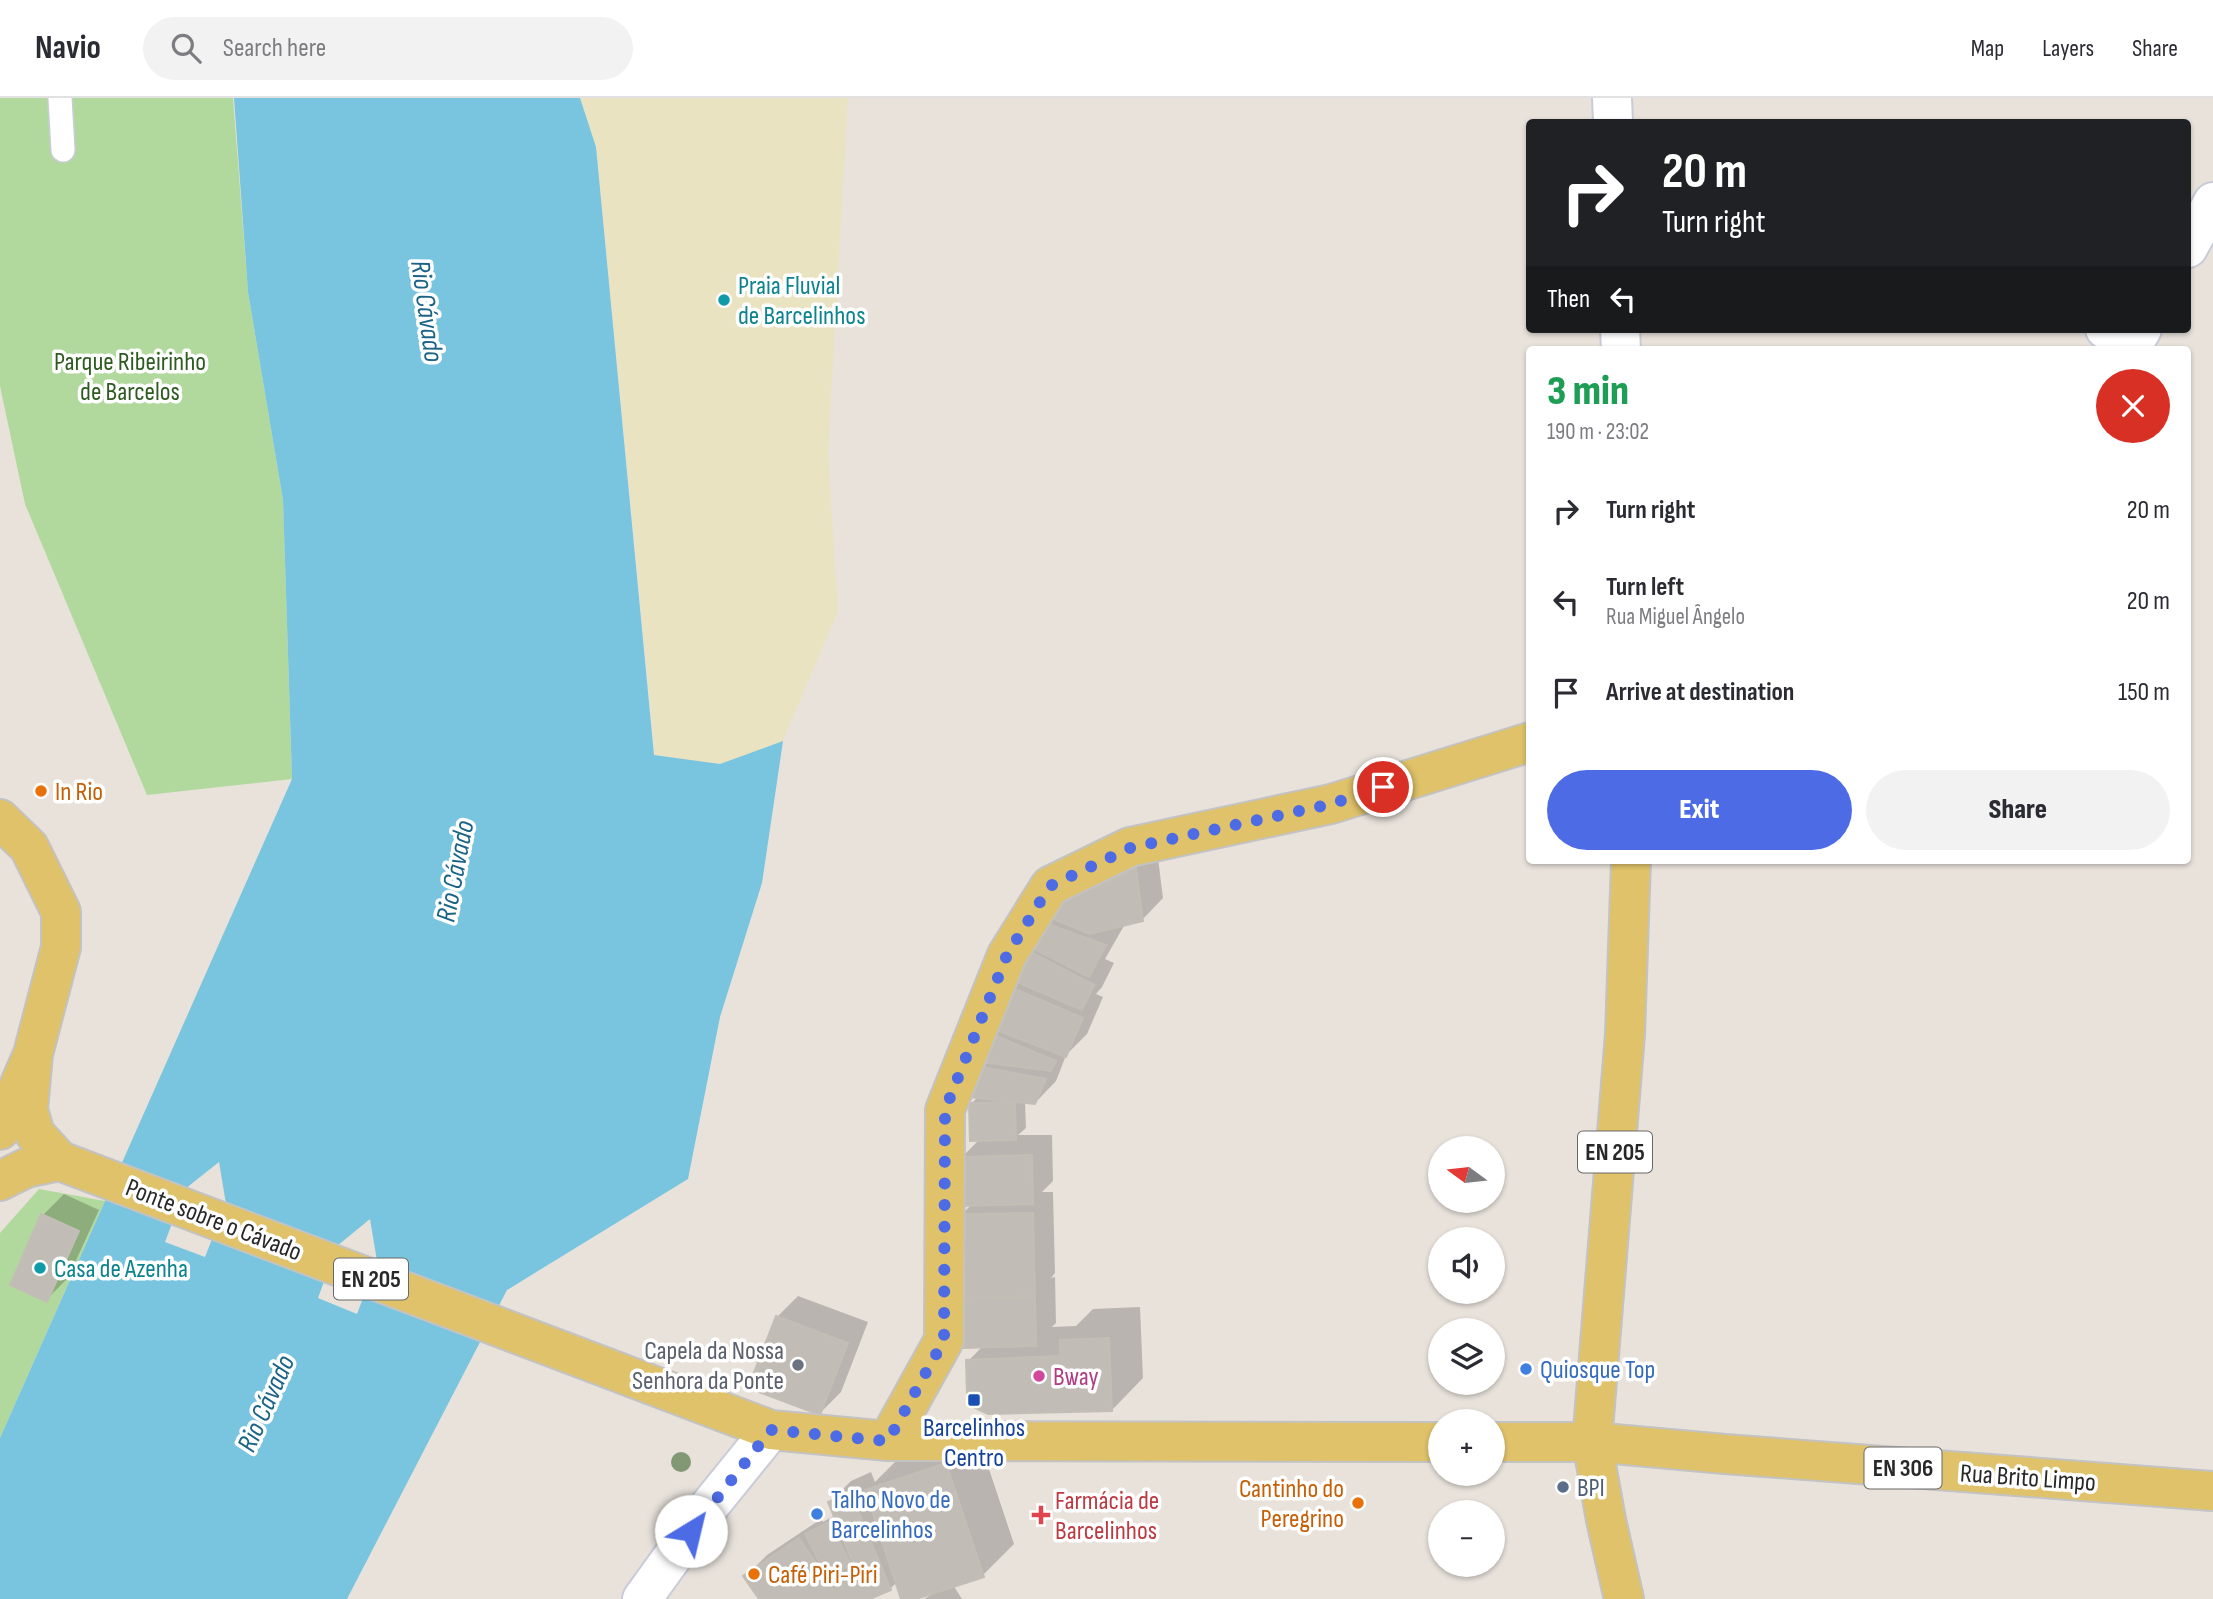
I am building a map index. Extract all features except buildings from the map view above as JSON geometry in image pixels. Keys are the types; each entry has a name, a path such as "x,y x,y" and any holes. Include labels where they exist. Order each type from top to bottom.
{"main road":[{"path":"888,1441 944,1340 945,1110 1007,955 1050,886 1130,848 1331,804 1526,743"},
{"name":"EN 205","path":"0,819 29,847 61,912 61,947 33,1054 0,1130"},
{"name":"EN 205","path":"1624,1599 1592,1442 1625,1034 1631,864"},
{"name":"EN 205","path":"33,1054 28,1110 36,1134 68,1164"},
{"path":"0,1181 26,1168 68,1164"},
{"name":"Ponte sobre o Cávado","path":"68,1164 771,1430"},
{"name":"EN 205","path":"771,1430 888,1441 1428,1442"},
{"name":"Rua Brito Limpo","path":"1505,1442 1592,1442 2213,1491"}],"street":[{"path":"1612,98 1613,119"},
{"path":"2191,242 2213,202"},
{"path":"642,1599 707,1509 771,1430"}],"lane":[{"path":"60,98 63,150"}],"green space":[{"name":"Parque Ribeirinho de Barcelos","path":"0,98 233,98 248,292 283,500 292,779 147,795 25,504 0,386"},
{"path":"39,1189 105,1201 0,1438 0,1233"}],"sand":[{"name":"Praia Fluvial de Barcelinhos","path":"580,98 848,98 828,453 838,611 783,741 720,764 655,755 596,147"}],"water":[{"name":"Rio Cávado","path":"234,98 580,98 596,147 654,755 720,764 783,741 762,883 720,1017 688,1179 507,1290 347,1599 0,1599 0,1438 292,779 283,500 248,292","holes":["219,1162 226,1204 205,1257 165,1242 185,1189","370,1219 377,1261 357,1314 318,1298 337,1246"]}],"place":[{"name":"Praia Fluvial de Barcelinhos","path":"724,300"},
{"name":"In Rio","path":"41,791"},
{"name":"Casa de Azenha","path":"40,1268"},
{"name":"Capela da Nossa Senhora da Ponte","path":"798,1365"},
{"name":"Quiosque Top","path":"1526,1369"},
{"name":"Bway","path":"1039,1376"},
{"name":"Barcelinhos Centro","path":"974,1400"},
{"name":"BPI","path":"1563,1487"},
{"name":"Cantinho do Peregrino","path":"1358,1503"},
{"name":"Talho Novo de Barcelinhos","path":"817,1514"},
{"name":"Farmácia de Barcelinhos","path":"1041,1515"},
{"name":"Café Piri-Piri","path":"754,1574"}],"route":[{"path":"691,1531 771,1430 888,1441 915,1394 944,1340 945,1110 1007,955 1050,886 1130,848 1331,804 1383,787"}]}
